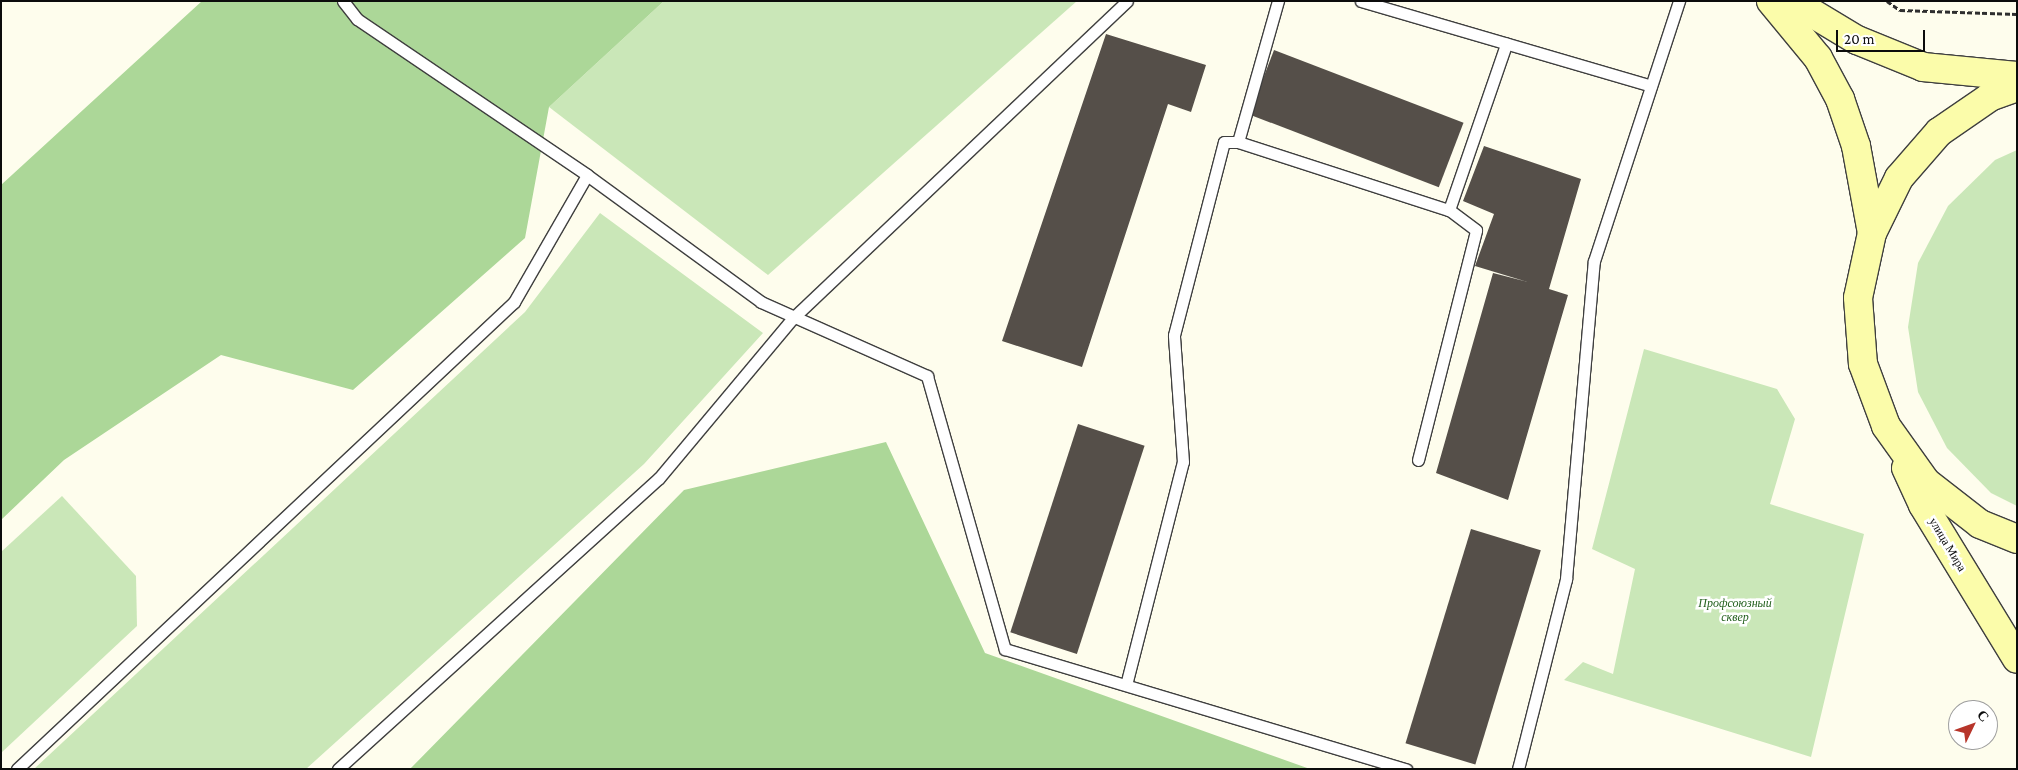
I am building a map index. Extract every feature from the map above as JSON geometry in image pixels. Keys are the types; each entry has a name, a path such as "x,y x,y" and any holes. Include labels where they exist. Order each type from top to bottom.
{"main road":[{"path":"1771,1 1818,58 1840,99 1856,146 1872,232"},
{"path":"1792,1 1857,40 1923,67 2017,76"},
{"path":"2017,87 1990,97 1939,132 1899,178 1872,232 1858,298 1863,364 1886,426 1926,482 1980,524 2017,539"},
{"name":"улица Мира","path":"1886,426 1922,505 2017,659"}],"lane":[{"path":"343,1 357,19 587,175 761,302 793,318 927,376 1004,649 1406,769"},
{"path":"338,769 659,478 793,318 1127,1"},
{"path":"1238,142 1278,1"},
{"path":"1361,1 1651,86"},
{"path":"1518,769 1566,579 1594,261 1679,1"},
{"path":"1449,210 1506,44"},
{"path":"1126,685 1183,462 1174,335 1224,142 1238,142 1449,210 1476,230 1418,460"},
{"path":"17,769 514,302 587,175"}],"path":[{"path":"1888,1 1900,10 2017,14"}],"green space":[{"path":"202,1 664,1 549,107 525,238 353,390 221,355 64,460 1,520 1,185"},
{"path":"664,1 1077,1 768,275 549,107"},
{"path":"2017,150 2017,506 1991,493 1947,448 1918,392 1908,327 1918,263 1948,206 1995,160"},
{"path":"600,213 763,333 644,464 306,769 34,769 525,312"},
{"name":"Профсоюзный сквер","path":"1644,349 1777,389 1795,419 1770,504 1864,534 1811,757 1564,680 1583,662 1613,674 1635,569 1592,549"},
{"path":"886,442 985,653 1310,769 410,769 684,490"},
{"path":"62,496 136,576 137,626 1,753 1,552"}],"building":[{"path":"1106,34 1206,65 1191,112 1168,104 1082,367 1002,341"},
{"path":"1274,50 1464,123 1439,187 1249,114"},
{"path":"1484,146 1581,179 1549,289 1568,295 1508,500 1436,473 1493,273 1528,282 1475,266 1494,214 1463,201"},
{"path":"1078,424 1145,446 1077,654 1010,632"},
{"path":"1471,529 1541,550 1475,765 1406,743"}]}
